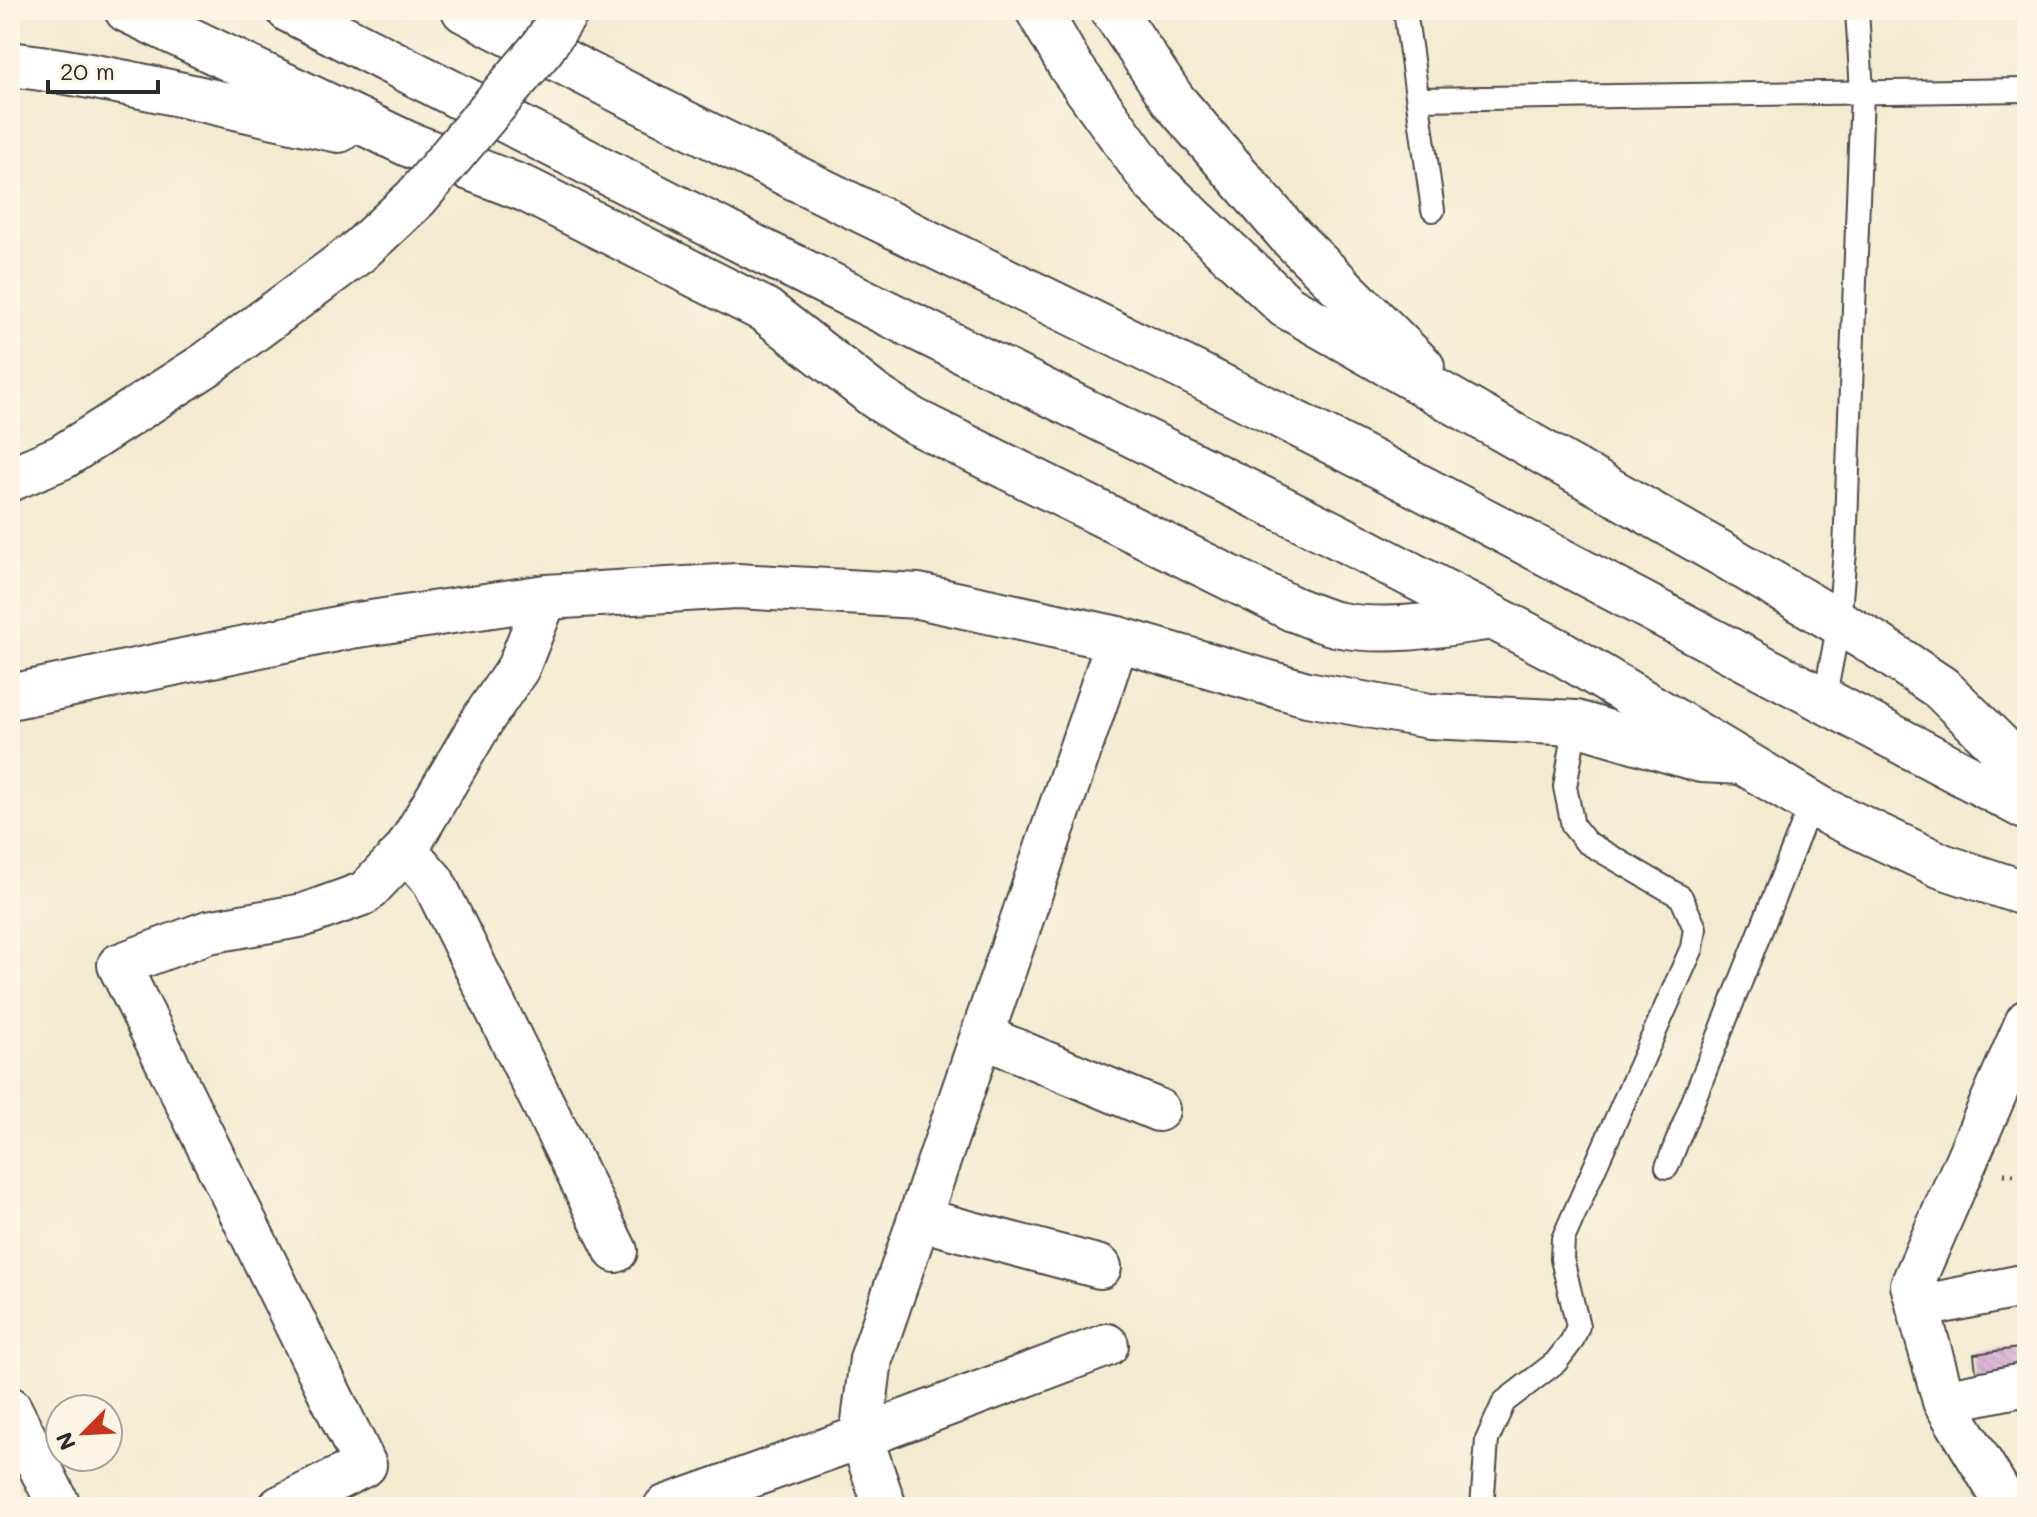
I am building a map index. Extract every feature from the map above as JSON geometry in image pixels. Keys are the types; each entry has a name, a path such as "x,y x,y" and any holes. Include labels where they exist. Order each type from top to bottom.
{"main road":[{"path":"127,10 408,144 527,190 765,310 875,396 912,420 1293,609 1338,625 1374,629 1404,629 1492,617"},
{"path":"289,10 764,252 1335,535 1560,652 1811,804 1942,866 2027,894"},
{"path":"464,10 625,95 830,193 1371,462 2027,808"},
{"path":"10,479 62,457 207,364 358,252 416,198 543,47 567,10"},
{"path":"1038,10 1071,67 1154,182 1286,306 1839,623 1941,688 2027,773"},
{"path":"1113,10 1173,100 1291,237 1463,409"},
{"path":"10,64 64,70 177,92 408,144"},
{"path":"10,697 351,626 546,597 737,586 918,596 1118,639 1307,694 1429,716 1576,723 1701,760 1742,762"}],"street":[{"path":"280,1507 365,1465 119,965 208,932 304,915 365,893 406,850 478,728 518,668 546,597"},
{"path":"885,1507 861,1437 871,1359 1118,639"},
{"path":"406,850 433,881 616,1251"},
{"path":"2008,1507 1944,1401 1912,1285 2027,1021"},
{"path":"982,1036 1158,1110"},
{"path":"919,1219 1100,1267"},
{"path":"1918,1307 2027,1285"},
{"path":"665,1507 1107,1345"},
{"path":"1944,1401 2027,1384"},
{"path":"10,1408 60,1507"}],"lane":[{"path":"1405,10 1433,210"},
{"path":"1824,701 1839,623 1845,551 1862,92 1857,10"},
{"path":"1418,99 2027,90"},
{"path":"1482,1507 1487,1440 1504,1402 1556,1362 1572,1341 1578,1326 1562,1259 1563,1239 1694,938 1695,928 1681,897 1586,842 1573,826 1565,787 1576,723"},
{"path":"1667,1167 1811,804"}],"building":[{"path":"2019,1348 2022,1375 1977,1381 1974,1354"}]}
